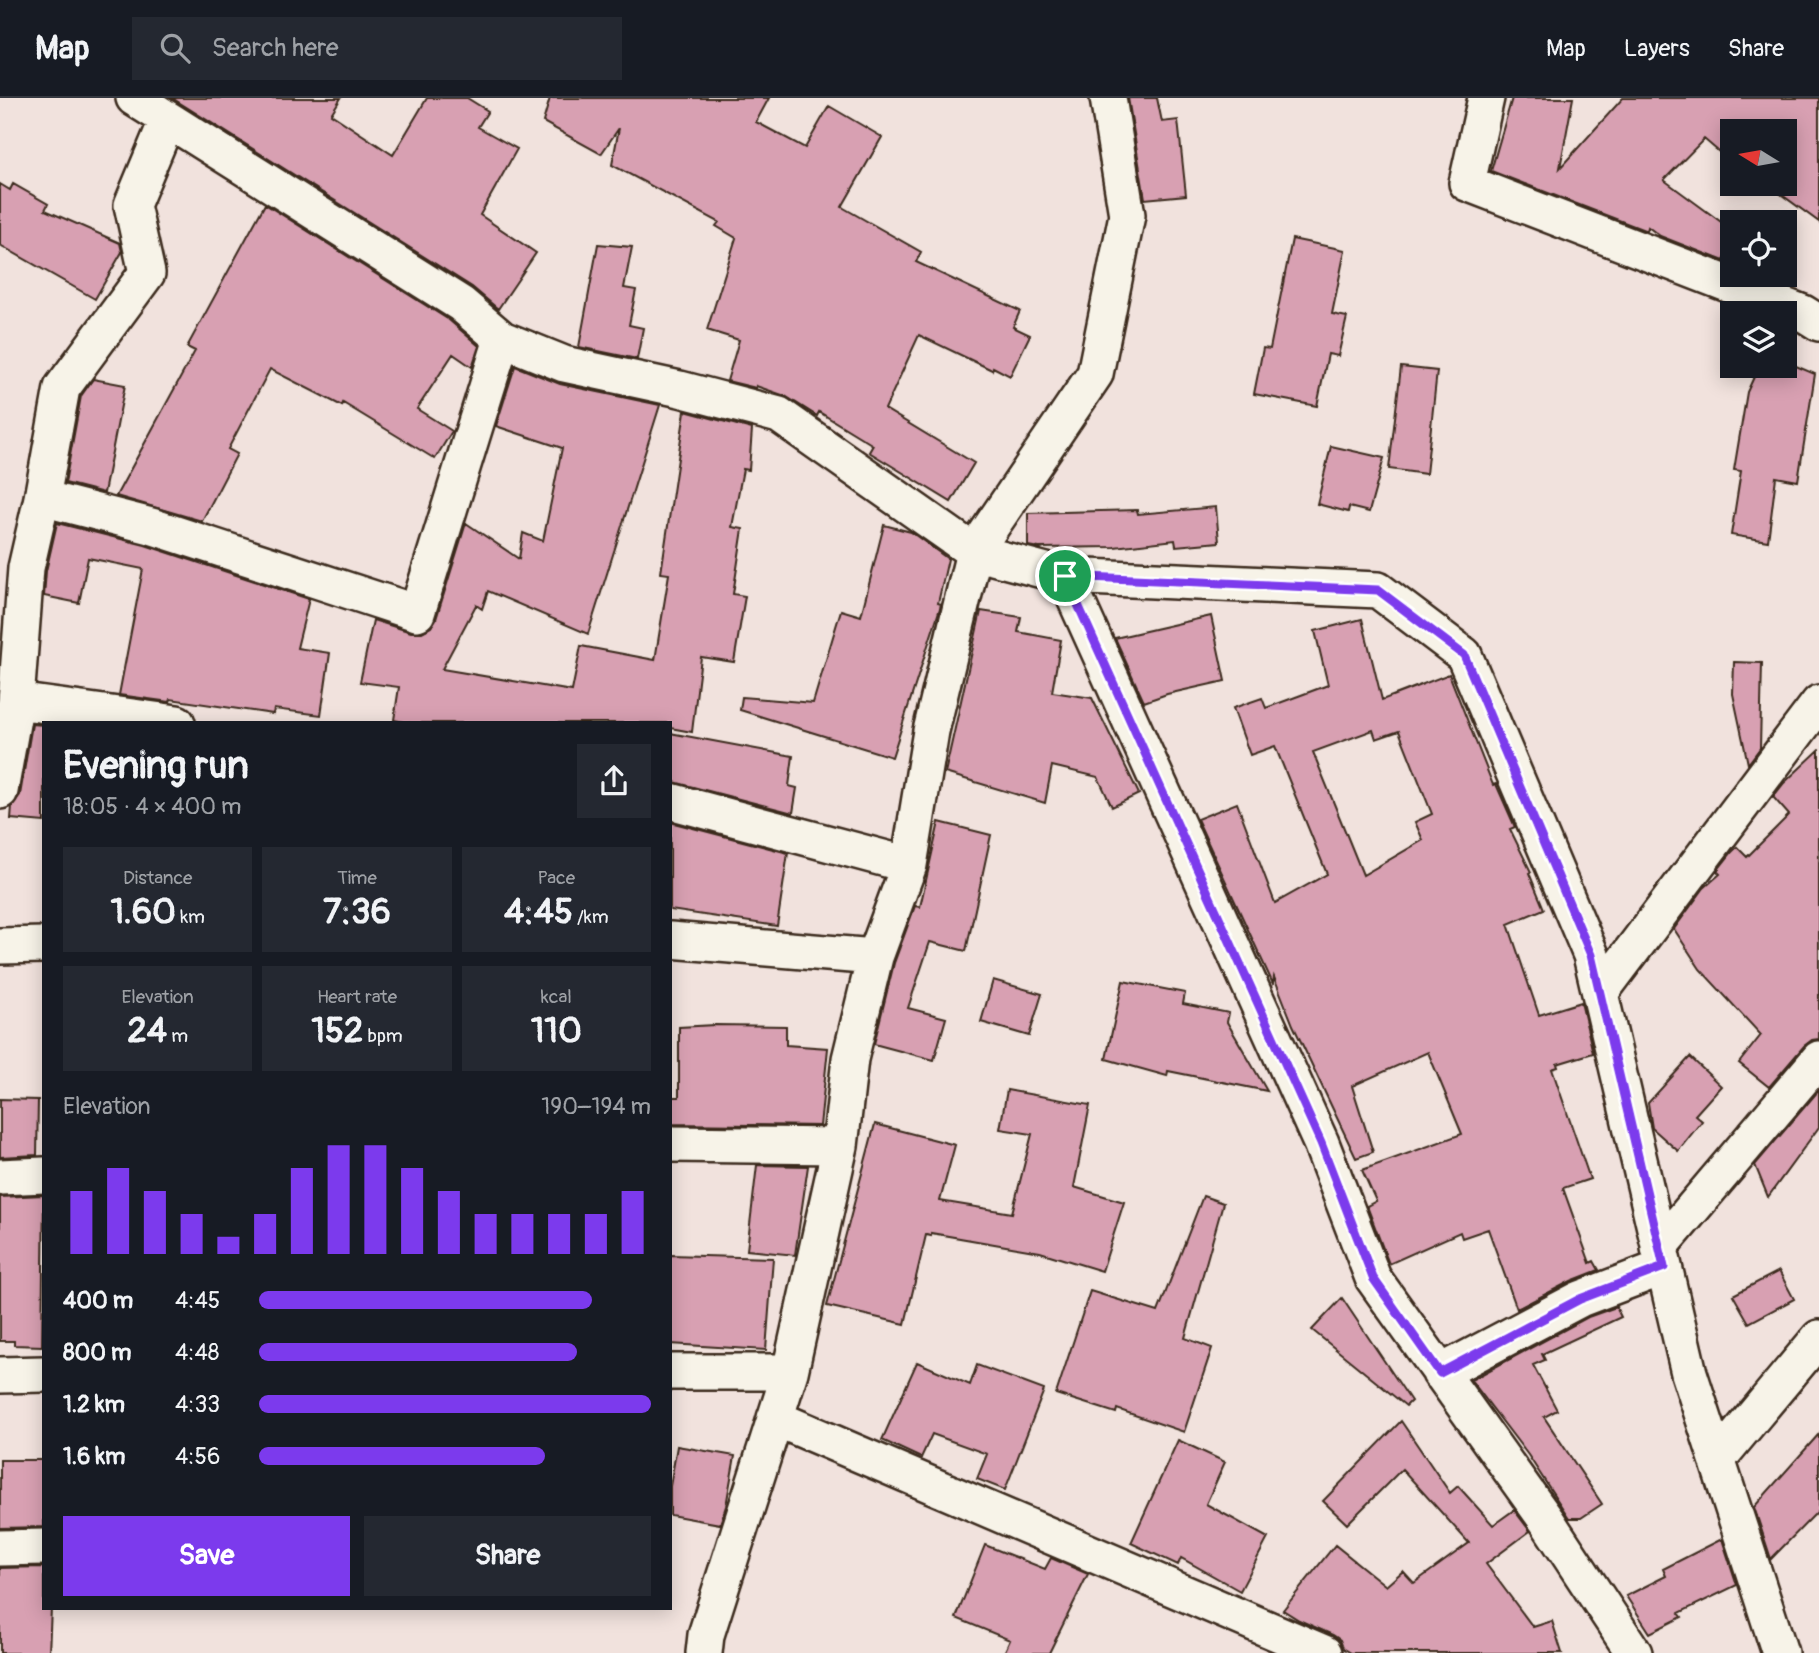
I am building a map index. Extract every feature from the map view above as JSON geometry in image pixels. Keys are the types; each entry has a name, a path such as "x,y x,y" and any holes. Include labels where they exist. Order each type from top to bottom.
{"street":[{"path":"134,98 461,304 502,339 564,364 680,389 779,415 974,552 1065,576 1378,590 1464,655 1591,955 1689,1373 1780,1653"},
{"path":"704,1653 706,1634 790,1372 840,1146 850,1059 875,957 909,865 931,731 974,552 1094,374 1127,215 1108,98"},
{"path":"1486,98 1467,183 1814,312"},
{"path":"0,791 16,701 13,568 42,498 62,388 147,273 132,205 167,121"},
{"path":"42,498 151,526 417,613 502,339"},
{"path":"1065,576 1321,1143 1373,1278 1547,1521 1634,1653"},
{"path":"16,701 162,721"},
{"path":"1600,993 1819,703"},
{"path":"672,802 909,865"},
{"path":"672,940 875,957"},
{"path":"0,946 42,945"},
{"path":"1440,1373 1661,1258 1819,1059"},
{"path":"672,1144 840,1146"},
{"path":"0,1177 42,1175"},
{"path":"1718,1459 1819,1338"},
{"path":"672,1372 790,1372"},
{"path":"0,1375 42,1374"},
{"path":"775,1418 1324,1653"},
{"path":"0,1548 42,1547"}],"building":[{"path":"172,98 341,98 331,114 393,155 427,98 467,98 488,111 478,127 517,149 480,215 536,253 498,309 472,287"},
{"path":"550,98 769,98 756,122 805,148 829,106 882,137 842,207 921,252 916,262 1020,311 1013,327 1030,335 1010,376 919,335 885,409 974,463 951,502 869,452 873,445 819,412 817,416 785,396 756,386 727,381 739,340 707,330 736,238 716,226 719,222 612,165 619,128 601,154 543,122"},
{"path":"1128,98 1157,98 1162,122 1178,120 1186,195 1145,199"},
{"path":"1512,98 1573,98 1560,168 1623,98 1819,98 1819,222 1783,196 1797,196 1797,119 1720,119 1720,153 1704,139 1664,180 1720,221 1720,259 1660,236 1648,227 1647,231 1491,171"},
{"path":"0,184 10,190 13,184 48,204 45,210 120,243 122,252 95,299 0,245"},
{"path":"265,204 449,320 479,346 472,367 453,354 417,409 452,431 435,459 343,403 342,406 270,369 228,449 237,454 202,521 116,496 195,351 187,347"},
{"path":"1292,239 1345,250 1332,314 1347,317 1338,356 1328,354 1317,406 1254,394 1263,348 1270,349"},
{"path":"598,244 632,247 624,288 636,290 629,325 643,328 637,359 579,347"},
{"path":"515,366 560,384 660,405 588,634 488,591 482,609 476,605 442,669 572,691 581,646 655,660 669,574 661,573 685,411 752,429 749,470 743,469 732,527 743,529 733,594 745,596 734,662 701,657 692,732 672,728 672,721 399,721 394,720 399,687 360,682 373,620 411,632 422,632 431,627 436,619 466,523 519,559 523,533 543,541 562,448 496,426"},
{"path":"1797,366 1815,374 1798,481 1776,477 1768,541 1731,535 1741,471 1734,470 1747,392 1753,378 1797,378"},
{"path":"1401,367 1437,371 1426,474 1389,469"},
{"path":"93,379 125,385 104,493 65,483 81,396"},
{"path":"1331,446 1384,458 1369,512 1349,507 1348,512 1317,504"},
{"path":"1216,507 1219,542 1176,546 1175,540 1114,547 1028,546 1028,513 1137,510 1138,514"},
{"path":"57,523 145,545 309,599 297,648 330,653 321,715 274,709 273,714 171,699 170,702 119,695 143,569 88,558 79,603 44,596 46,571"},
{"path":"884,525 911,532 948,559 938,603 941,604 940,608 892,757 740,710 742,697 813,703 841,610 861,616"},
{"path":"981,611 1021,617 1018,632 1061,640 1052,692 1092,698 1139,794 1112,807 1098,777 1052,766 1045,803 945,773"},
{"path":"1211,616 1225,681 1144,702 1115,638"},
{"path":"1362,619 1382,700 1449,674 1493,785 1496,784 1515,827 1510,829 1531,872 1529,873 1544,909 1508,924 1539,1015 1581,1002 1593,1053 1557,1064 1558,1067 1552,1069 1590,1179 1563,1188 1590,1263 1594,1261 1599,1270 1517,1309 1488,1229 1462,1238 1460,1232 1389,1264 1367,1206 1376,1201 1362,1170 1462,1134 1428,1052 1352,1086 1373,1152 1356,1158 1293,1025 1274,977 1273,984 1197,819 1237,803 1275,903 1327,874 1275,746 1250,755 1233,708 1262,698 1266,708 1328,685 1315,631","holes":["1373,730 1376,739 1399,731 1432,814 1415,822 1423,840 1363,875 1313,752"]},
{"path":"1734,662 1762,663 1760,748 1748,764 1733,694"},
{"path":"32,724 42,725 42,822 11,819 12,806 20,795"},
{"path":"672,733 793,756 789,786 797,788 793,813 672,782"},
{"path":"1819,750 1819,1039 1804,1046 1769,1087 1739,1063 1761,1035 1700,969 1674,929 1704,888 1720,874 1717,871 1737,847 1747,857 1789,815 1773,797"},
{"path":"939,822 991,835 966,951 930,942 908,1008 946,1018 934,1060 874,1044 894,963 915,906 920,907"},
{"path":"672,823 788,853 777,926 672,910"},
{"path":"993,980 1042,994 1029,1036 981,1022"},
{"path":"1123,981 1185,993 1183,1004 1229,1013 1227,1022 1267,1091 1168,1071 1167,1076 1106,1059"},
{"path":"786,1026 786,1045 828,1048 820,1126 672,1124 672,1097 679,1097 679,1027"},
{"path":"1690,1057 1721,1086 1695,1115 1702,1121 1678,1151 1652,1128 1648,1103"},
{"path":"1007,1090 1090,1105 1074,1187 1124,1202 1102,1271 1040,1252 931,1233 931,1236 926,1235 905,1324 827,1306 875,1124 955,1145 940,1201 1012,1213 1032,1134 1000,1129"},
{"path":"1819,1090 1819,1127 1768,1197 1755,1165"},
{"path":"0,1099 38,1100 37,1155 0,1157"},
{"path":"757,1165 808,1166 795,1255 747,1250"},
{"path":"42,1195 42,1346 14,1345 14,1341 0,1341 0,1197"},
{"path":"1203,1196 1223,1203 1185,1338 1212,1348 1184,1432 1117,1409 1116,1413 1056,1394 1090,1291 1158,1312"},
{"path":"672,1255 773,1258 766,1350 672,1344"},
{"path":"1779,1271 1794,1299 1749,1323 1733,1295"},
{"path":"1342,1298 1411,1401 1406,1406 1312,1330"},
{"path":"1616,1307 1621,1317 1542,1354 1545,1360 1533,1365 1557,1410 1544,1417 1602,1504 1581,1518 1569,1518 1528,1455 1471,1380 1588,1317"},
{"path":"917,1362 970,1385 977,1365 1044,1390 1005,1490 977,1479 987,1454 932,1434 921,1458 882,1440"},
{"path":"1401,1421 1450,1493 1458,1486 1493,1525 1514,1510 1530,1531 1486,1564 1533,1627 1552,1621 1562,1653 1351,1653 1343,1648 1340,1640 1333,1635 1283,1610 1335,1545 1386,1586 1403,1571 1414,1583 1469,1543 1402,1469 1347,1524 1323,1501"},
{"path":"1819,1434 1819,1510 1771,1559 1754,1507"},
{"path":"1178,1440 1225,1462 1206,1504 1268,1538 1240,1591 1181,1558 1178,1565 1131,1543"},
{"path":"677,1446 735,1456 720,1524 672,1515 672,1475"},
{"path":"0,1460 42,1460 42,1527 0,1528"},
{"path":"1722,1539 1737,1585 1679,1613 1682,1617 1650,1633 1626,1596 1666,1576 1663,1569"},
{"path":"985,1545 1045,1569 1051,1558 1088,1574 1049,1653 1004,1653 1010,1640 956,1618"},
{"path":"42,1567 42,1610 51,1610 49,1653 0,1653 0,1568"}],"route":[{"path":"1065,576 1378,590 1464,655 1591,955 1664,1267 1580,1299 1440,1373 1373,1278 1321,1143 1065,576"}]}
